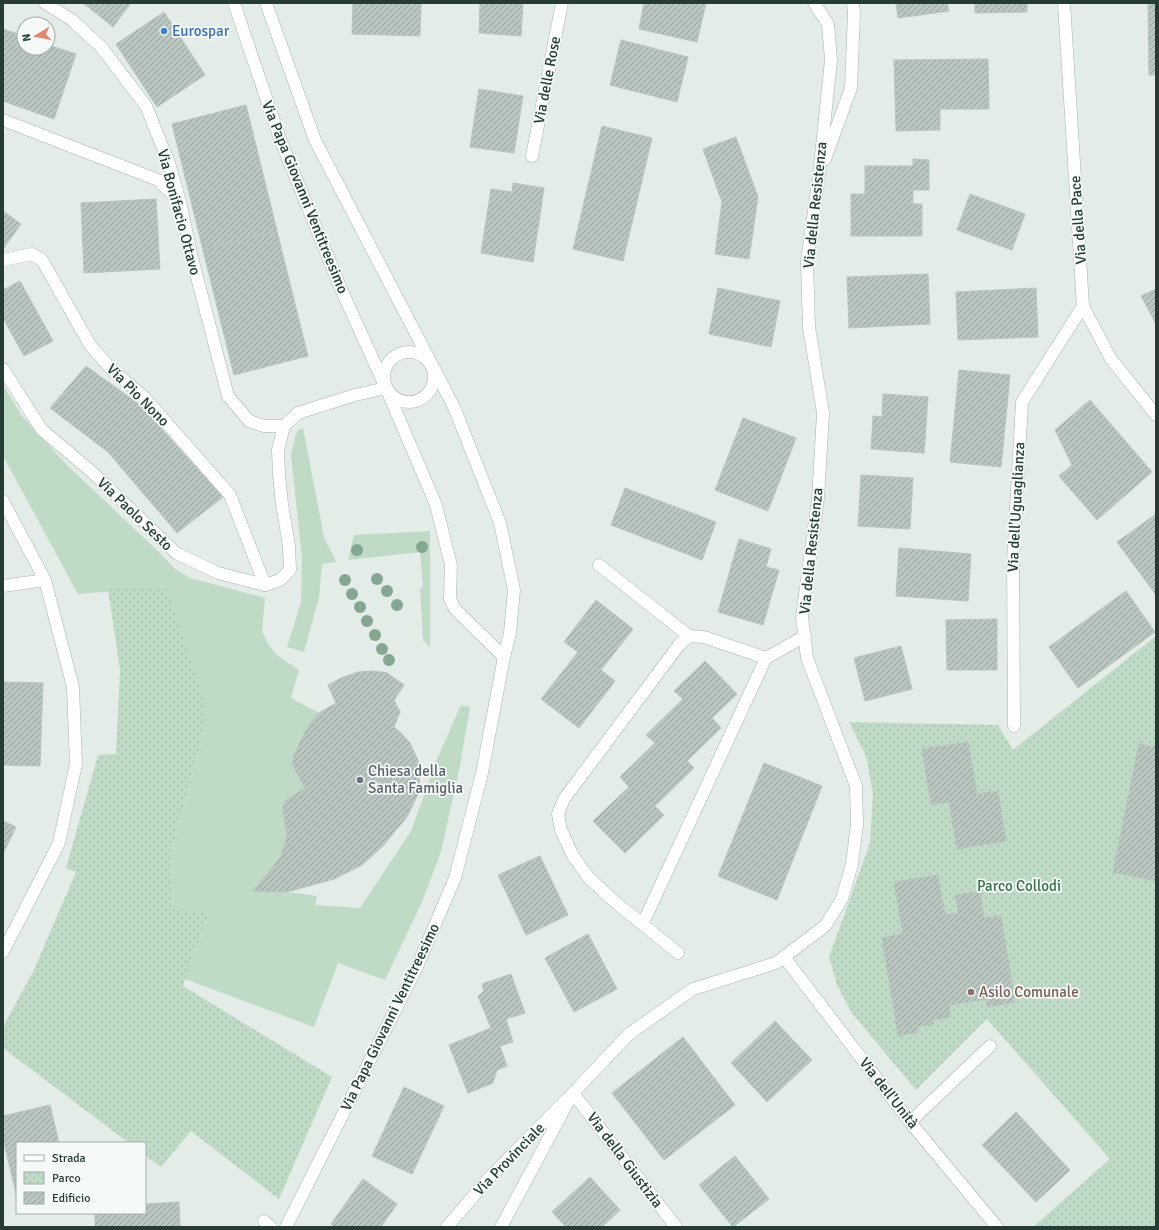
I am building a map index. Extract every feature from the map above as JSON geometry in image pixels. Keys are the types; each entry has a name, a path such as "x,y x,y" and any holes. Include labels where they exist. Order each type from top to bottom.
{"street":[{"name":"Via Bonifacio Ottavo","path":"45,3 72,20 102,48 146,106 169,163 228,396 249,421 264,426 284,426"},
{"name":"Via Papa Giovanni Ventitreesimo","path":"234,3 280,139 341,289 386,388 436,505 451,565 450,599 454,609 504,658"},
{"name":"Via Papa Giovanni Ventitreesimo","path":"266,3 315,140 454,407 500,523 514,590 510,633 482,773 455,878 416,969 286,1227"},
{"name":"Via delle Rose","path":"532,156 562,3"},
{"name":"Via della Resistenza","path":"573,1093 629,1034 694,989 776,963 825,926 842,899 852,864 857,824 856,786 806,658 802,617 818,499 823,413 809,327 806,262 819,175 831,60 828,24 814,3"},
{"path":"819,175 851,88 854,13 853,3"},
{"name":"Via della Pace","path":"1064,3 1083,306 1111,359 1156,415"},
{"path":"3,120 158,180 180,202"},
{"name":"Via Pio Nono","path":"3,260 32,254 42,260 90,345 111,369 143,396 230,496 265,585"},
{"name":"Via dell'Uguaglianza","path":"1014,726 1013,562 1022,402 1083,306"},
{"name":"Via Papa Giovanni Ventitreesimo","path":"406,351 415,352 429,360 433,367 433,384 429,392 418,400 406,402 398,400 391,395 386,388 384,372 389,361 399,353 406,351"},
{"name":"Via Paolo Sesto","path":"3,369 42,430 92,472 176,552 218,573 265,585"},
{"path":"265,585 280,580 290,570 289,546 279,475 278,450 284,426 298,413 355,395 386,388"},
{"path":"3,501 45,580 73,687 76,764 59,843 3,952"},
{"path":"599,565 689,636 704,637 766,658"},
{"path":"3,586 45,580"},
{"path":"678,953 615,902 589,878 573,856 561,830 558,814 564,799 679,646 689,636"},
{"path":"642,923 766,658 805,636"},
{"name":"Via dell'Unità","path":"784,957 910,1122 997,1227"},
{"path":"910,1122 990,1046"},
{"path":"501,1227 573,1093"},
{"name":"Via Provinciale","path":"447,1227 489,1178 573,1093"},
{"name":"Via della Giustizia","path":"573,1093 676,1227"}],"green space":[{"path":"3,385 22,416 68,466 175,569 190,578 265,598 262,631 268,644 278,656 299,670 291,698 319,713 301,738 294,752 293,765 305,788 287,800 283,806 287,834 280,858 253,891 287,892 317,896 315,905 360,908 411,831 437,759 461,705 470,707 460,766 441,852 422,902 385,980 338,963 314,1027 185,979 209,915 173,909 171,853 206,725 166,587 78,594 3,456"},
{"path":"303,428 324,537 336,562 322,564 319,598 304,652 287,647 301,602 302,558 291,455 298,430"},
{"path":"430,531 430,647 423,640 420,587 423,587 420,552 348,560 354,535"},
{"path":"166,587 202,692 206,725 171,853 173,909 209,914 183,986 332,1077 279,1199 191,1131 161,1167 146,1156 146,1142 128,1142 3,1048 3,1027 33,972 76,872 66,868 98,755 116,754 120,670 108,589"},
{"name":"Parco Collodi","path":"1156,636 1156,1227 1033,1227 1110,1159 987,1019 916,1090 851,1012 837,985 829,957 870,843 873,793 866,756 849,722 998,725 1013,750"}],"building":[{"path":"83,3 131,3 113,27"},
{"path":"353,3 421,3 420,36 352,34"},
{"path":"480,3 523,3 521,36 479,33"},
{"path":"644,3 706,3 697,42 639,29"},
{"path":"896,3 947,3 949,11 898,18"},
{"path":"975,3 1027,3 1027,12 975,13"},
{"path":"1148,3 1156,3 1156,75 1149,75"},
{"path":"164,12 205,75 157,107 116,44"},
{"path":"3,29 16,33 16,56 56,56 56,48 76,54 54,119 3,101"},
{"path":"621,40 688,57 677,102 610,85"},
{"path":"988,59 989,109 940,109 940,130 896,131 894,60"},
{"path":"479,89 523,96 514,153 470,147"},
{"path":"246,105 277,231 203,250 172,124"},
{"path":"602,126 652,138 623,261 573,249"},
{"path":"736,137 758,197 749,259 715,254 722,202 703,149"},
{"path":"913,159 929,160 929,190 913,190 913,204 922,204 922,236 851,236 851,194 865,194 865,166 913,166"},
{"path":"513,183 544,188 533,262 481,253 491,189 512,192"},
{"path":"970,194 1025,214 1012,250 957,230"},
{"path":"156,199 160,269 84,273 81,203"},
{"path":"3,211 21,224 3,249"},
{"path":"277,231 308,356 234,375 203,250"},
{"path":"928,274 930,324 849,328 847,277"},
{"path":"20,281 53,341 24,356 3,318 3,290"},
{"path":"718,288 780,301 771,347 709,334"},
{"path":"1036,288 1038,337 958,340 956,292"},
{"path":"1156,289 1156,324 1141,296"},
{"path":"86,366 140,405 223,497 177,533 108,452 50,408"},
{"path":"959,370 1010,375 1001,467 950,462"},
{"path":"883,394 928,397 924,453 871,449 873,416 882,417"},
{"path":"1090,400 1152,472 1097,520 1059,476 1072,465 1055,430"},
{"path":"743,418 796,438 768,511 715,490"},
{"path":"861,475 913,478 910,529 858,526"},
{"path":"625,488 716,522 702,560 611,525"},
{"path":"1156,514 1156,595 1117,542"},
{"path":"739,539 771,549 766,567 779,570 763,625 718,612"},
{"path":"899,548 971,554 968,601 896,596"},
{"path":"1126,591 1155,632 1078,688 1049,647"},
{"path":"596,600 633,629 601,670 615,681 579,728 541,699 578,652 564,642"},
{"path":"997,619 997,670 947,670 946,620"},
{"path":"901,646 912,689 865,701 854,658"},
{"path":"705,661 737,694 712,718 721,728 687,761 694,768 655,806 664,815 625,853 593,821 629,787 620,777 655,743 646,735 683,699 674,691"},
{"name":"Chiesa della Santa Famiglia","path":"375,671 387,673 404,685 394,700 400,712 394,727 410,743 420,765 419,792 407,817 382,847 362,865 334,879 287,892 253,891 280,858 287,834 283,806 286,800 305,788 292,763 294,754 309,725 319,713 336,703 328,685 341,678 358,672"},
{"path":"3,682 43,683 40,766 3,765"},
{"path":"968,742 977,794 998,791 1006,841 957,849 949,802 931,805 922,749"},
{"path":"1139,744 1156,747 1156,881 1113,872"},
{"path":"764,763 822,786 777,900 718,876"},
{"path":"3,821 16,827 3,854"},
{"path":"540,856 568,915 526,935 498,875"},
{"path":"938,875 945,915 959,913 955,895 980,891 984,918 1001,916 1015,1002 987,1007 986,999 949,1005 951,1017 933,1020 934,1024 917,1027 918,1032 898,1036 882,938 903,934 894,882"},
{"path":"588,934 617,989 574,1012 545,958"},
{"path":"511,974 525,1013 506,1019 513,1042 500,1046 507,1066 497,1070 493,1083 468,1093 449,1045 491,1028 478,996 484,991 482,984"},
{"path":"775,1021 812,1060 767,1102 731,1063"},
{"path":"683,1037 735,1105 664,1160 612,1093"},
{"path":"404,1087 444,1106 412,1174 372,1156"},
{"path":"50,1105 59,1142 16,1142 16,1193 3,1139 3,1116"},
{"path":"1016,1112 1070,1170 1036,1202 982,1145"},
{"path":"735,1156 769,1199 733,1227 699,1185"},
{"path":"590,1177 620,1210 602,1227 566,1227 552,1212"},
{"path":"363,1179 397,1204 381,1227 335,1227 331,1224"},
{"path":"179,1202 180,1227 95,1227 95,1214 146,1214 146,1204"}],"place":[{"name":"Eurospar","path":"164,31"},
{"name":"Chiesa della Santa Famiglia","path":"360,780"},
{"name":"Asilo Comunale","path":"971,992"}]}
